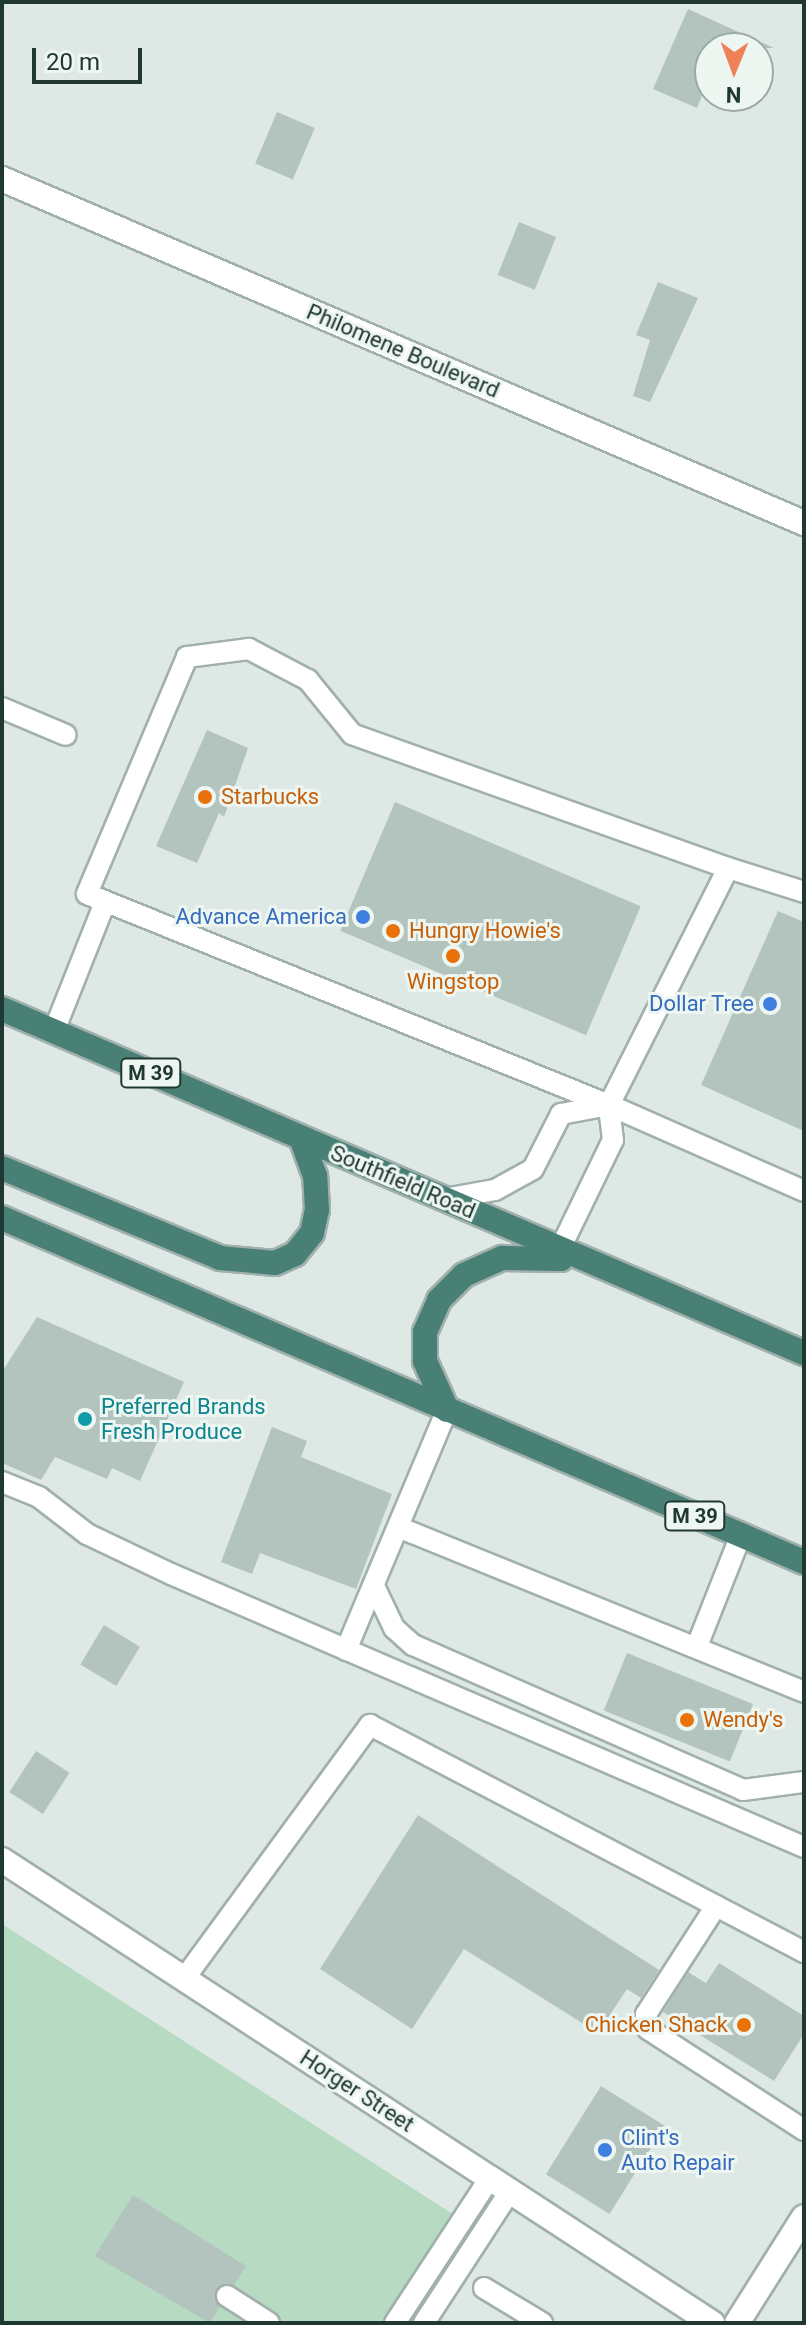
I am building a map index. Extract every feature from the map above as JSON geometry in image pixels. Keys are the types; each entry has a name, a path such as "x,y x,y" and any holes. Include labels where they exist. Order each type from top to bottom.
{"highway":[{"name":"Southfield Road","path":"2,1009 804,1353"},
{"path":"2,1168 220,1258 275,1263 295,1254 312,1233 317,1210 315,1176 301,1138"},
{"name":"M 39","path":"2,1218 804,1562"},
{"path":"447,1410 430,1382 425,1332 439,1300 464,1275 526,1254 595,1264"}],"street":[{"name":"Philomene Boulevard","path":"2,179 804,523"},
{"name":"Horger Street","path":"2,1860 712,2323"},
{"path":"737,2323 804,2217"}],"lane":[{"path":"804,892 728,868 352,734 308,680 249,649 187,657 87,894 609,1105 804,1191"},
{"path":"2,708 66,735"},
{"path":"560,1249 613,1140 609,1105 728,868"},
{"path":"54,1031 105,902"},
{"path":"444,1199 495,1190 533,1169 561,1114 609,1105"},
{"path":"346,1650 447,1410"},
{"path":"2,1482 39,1497 87,1534 346,1650 804,1847"},
{"path":"398,1527 804,1692"},
{"path":"697,1646 741,1535"},
{"path":"374,1586 394,1628 413,1645 743,1790 804,1782"},
{"path":"184,1979 370,1725 804,1952"},
{"path":"716,1906 646,2014 648,2029 804,2130"},
{"path":"395,2323 500,2185"},
{"path":"424,2323 500,2185"},
{"path":"484,2288 542,2323"},
{"path":"227,2296 269,2323"}],"green space":[{"path":"2,1924 476,2229 414,2323 2,2323"}],"building":[{"path":"688,9 739,32 694,32 694,107 653,89"},
{"path":"277,112 315,128 293,180 255,164"},
{"path":"519,222 556,237 535,290 498,275"},
{"path":"658,282 698,298 650,402 633,396 650,340 636,335"},
{"name":"Starbucks","path":"207,730 248,748 224,817 219,813 197,863 156,846"},
{"path":"395,802 641,906 586,1035 340,931"},
{"name":"Dollar Tree","path":"778,911 804,922 804,1131 701,1085"},
{"name":"Preferred Brands Fresh Produce","path":"37,1317 184,1382 140,1481 112,1468 107,1479 55,1457 41,1480 2,1463 2,1372"},
{"path":"272,1427 307,1441 301,1457 392,1494 356,1589 260,1553 252,1574 221,1562"},
{"path":"104,1625 140,1647 116,1686 80,1664"},
{"name":"Wendy's","path":"627,1653 753,1704 730,1761 604,1710"},
{"path":"36,1751 70,1773 43,1814 9,1792"},
{"path":"418,1815 659,1970 641,1998 627,1989 598,2033 464,1949 412,2029 320,1969"},
{"name":"Chicken Shack","path":"719,1963 804,2016 804,2034 774,2081 663,2012 688,1972 706,1983"},
{"name":"Clint's Auto Repair","path":"601,2086 665,2126 609,2214 546,2174"},
{"path":"133,2195 246,2266 234,2285 216,2290 220,2307 210,2323 95,2256"}],"place":[{"name":"Starbucks","path":"205,797"},
{"name":"Advance America","path":"363,917"},
{"name":"Hungry Howie's","path":"393,931"},
{"name":"Wingstop","path":"453,956"},
{"name":"Dollar Tree","path":"770,1004"},
{"name":"Preferred Brands Fresh Produce","path":"85,1419"},
{"name":"Wendy's","path":"687,1720"},
{"name":"Chicken Shack","path":"744,2025"},
{"name":"Clint's Auto Repair","path":"605,2150"}]}
